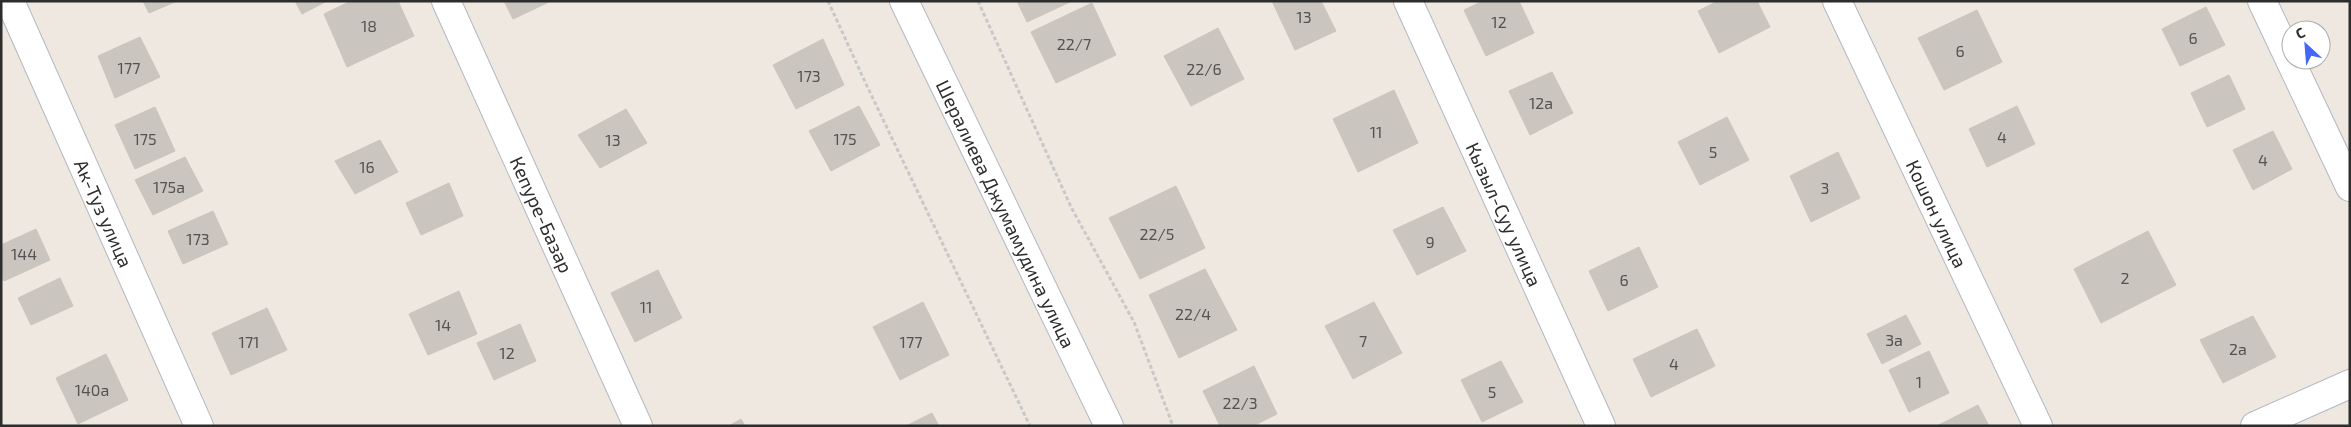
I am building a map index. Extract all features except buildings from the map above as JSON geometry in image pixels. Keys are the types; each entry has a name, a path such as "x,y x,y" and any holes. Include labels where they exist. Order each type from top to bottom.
{"street":[{"name":"Ак-Туз улица","path":"10,1 199,426"},
{"name":"Кепуре-Базар","path":"446,1 638,426"},
{"name":"Шералиева Джумамудина улица","path":"904,1 1109,426"},
{"name":"Кызыл-Суу улица","path":"1408,1 1601,426"},
{"name":"Кошон улица","path":"1837,1 2038,426"},
{"path":"2262,1 2350,187"},
{"path":"2255,426 2350,384"}],"path":[{"path":"828,1 1030,426"},
{"path":"978,1 1071,207 1134,322 1173,426"}]}
